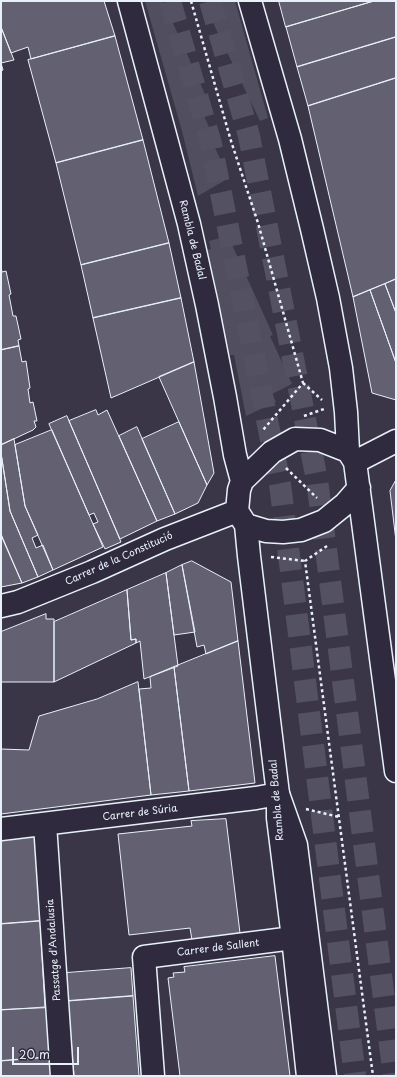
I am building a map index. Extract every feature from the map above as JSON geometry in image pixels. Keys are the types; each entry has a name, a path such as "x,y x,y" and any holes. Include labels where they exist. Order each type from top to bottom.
{"street":[{"name":"Rambla de Badal","path":"129,1 189,224 209,312 235,455 242,481 239,490 241,518 248,556 278,794 278,818 308,1076"},
{"path":"250,1 290,139 328,298 341,368 351,456 359,488 396,771"},
{"path":"242,481 272,452 295,439 320,440 351,456 396,440"},
{"path":"241,518 266,531 283,532 301,530 324,521 345,504 359,488"},
{"name":"Carrer de la Constitució","path":"1,606 18,602 92,572 165,538 241,518"},
{"path":"278,794 296,845 325,1076"},
{"name":"Carrer de Súria","path":"1,829 256,798 278,794"},
{"name":"Passatge d'Andalusia","path":"45,824 62,1076"},
{"name":"Carrer de Sallent","path":"153,1076 144,957 293,938"}],"path":[{"path":"191,1 231,141 258,224 303,383 325,402"},
{"path":"263,436 263,430 303,383"},
{"path":"285,467 318,499"},
{"path":"265,557 305,561 331,542"},
{"path":"305,561 373,1076"}],"shaded area":[{"path":"145,1 163,1 210,105 201,109 212,134 209,135 229,178 198,196 182,131"},
{"path":"214,1 235,1 268,118 260,121 206,8 215,4"},
{"path":"228,236 273,335 270,336 292,384 272,394 276,402 246,416 234,355 230,355 207,250 211,249 209,241"}],"building":[{"path":"1,1 104,1 115,36 31,59 28,47 11,53 1,27"},
{"path":"279,1 374,1 286,27"},
{"path":"374,1 396,1 396,37 297,67 286,27"},
{"path":"1,27 14,60 1,63"},
{"path":"115,36 143,140 56,163 28,60"},
{"path":"396,37 396,78 308,106 297,67"},
{"path":"396,78 396,279 353,297 308,106"},
{"path":"143,140 169,243 81,265 56,163"},
{"path":"169,243 181,298 93,318 81,265"},
{"path":"1,266 2,272 6,271 11,294 9,295 13,316 16,316 21,339 18,340 19,346 1,350"},
{"path":"396,279 396,313 385,284"},
{"path":"385,284 396,313 396,363 370,290"},
{"path":"370,290 396,363 396,400 372,393 353,297"},
{"path":"181,298 194,362 111,398 93,318"},
{"path":"19,346 22,362 26,361 30,388 28,389 30,403 33,402 37,421 34,421 36,427 33,430 1,445 1,350"},
{"path":"194,362 214,473 207,485 159,377"},
{"path":"96,410 98,415 107,410 157,521 120,539 69,421"},
{"path":"67,416 121,542 105,549 93,524 98,522 94,513 89,515 49,424"},
{"path":"179,422 207,485 198,503 175,514 142,439"},
{"path":"137,427 175,514 157,521 119,436"},
{"path":"52,430 103,547 53,570 25,506 15,445"},
{"path":"14,439 25,506 38,535 32,538 36,548 43,545 53,570 38,577 10,511 1,445"},
{"path":"1,453 10,511 38,577 22,583 1,534"},
{"path":"396,480 396,541 390,491"},
{"path":"1,534 3,540 22,583 1,587"},
{"path":"192,561 231,582 238,641 206,654 204,645 197,647 182,565"},
{"path":"182,565 195,632 174,635 166,573"},
{"path":"166,573 178,666 144,679 140,641 136,643 136,639 131,640 127,590"},
{"path":"127,590 131,640 136,639 136,643 54,682 54,622"},
{"path":"46,614 46,619 54,619 54,682 1,682 1,632"},
{"path":"238,641 255,783 189,791 174,667"},
{"path":"174,667 189,791 151,795 139,689 151,688 150,677"},
{"path":"138,682 151,795 1,814 1,749 29,750 39,716 97,699"},
{"path":"226,819 240,933 192,940 190,928 129,935 118,834 192,826 191,821"},
{"path":"36,836 40,921 1,924 1,840"},
{"path":"40,921 45,1007 1,1010 1,924"},
{"path":"275,956 290,1076 180,1076 168,978 174,977 173,973 185,972 184,967"},
{"path":"131,968 133,996 68,1001 66,973"},
{"path":"133,996 139,1076 74,1076 68,1001"},
{"path":"48,1008 51,1057 1,1061 1,1010"},
{"path":"51,1057 52,1076 1,1076 1,1061"}],"tunnel":[{"path":"170,1 211,144 280,484 355,1076"},
{"path":"210,1 249,136 317,480 394,1076"}]}
